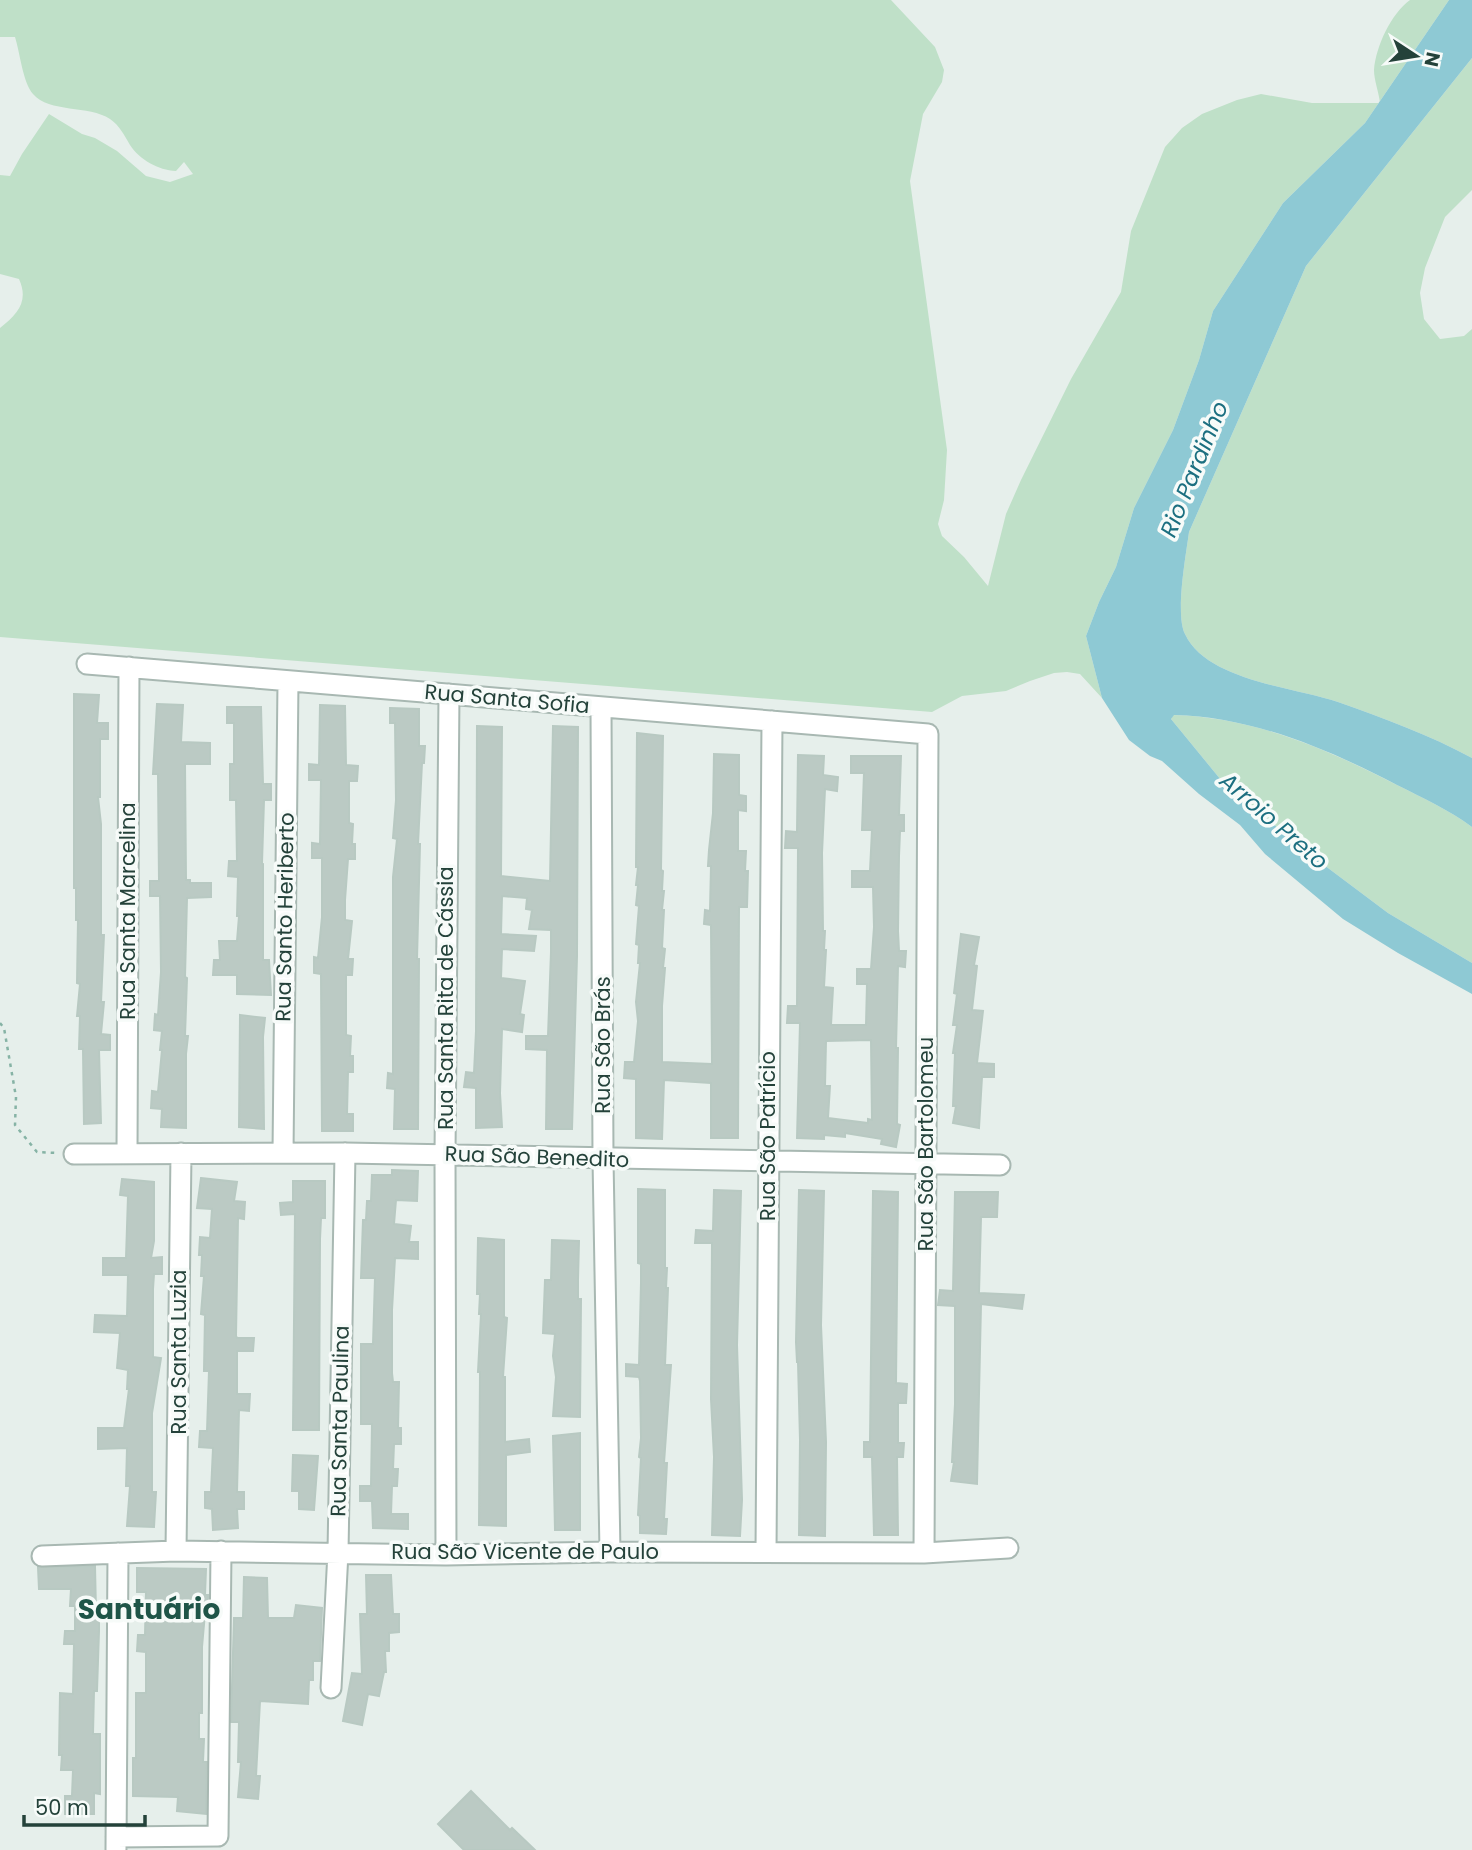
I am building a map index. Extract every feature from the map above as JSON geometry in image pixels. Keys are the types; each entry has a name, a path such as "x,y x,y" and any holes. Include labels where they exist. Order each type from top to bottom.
{"street":[{"name":"Rua Santa Sofia","path":"87,664 928,734"},
{"name":"Rua Santa Marcelina","path":"127,1154 129,667"},
{"name":"Rua Santo Heriberto","path":"283,1153 288,681"},
{"name":"Rua Santa Rita de Cássia","path":"446,1555 445,1154 449,694"},
{"name":"Rua São Brás","path":"601,707 603,1159 610,1552"},
{"name":"Rua São Patrício","path":"766,1552 772,721"},
{"name":"Rua São Bartolomeu","path":"924,1553 928,734"},
{"name":"Rua Santa Luzia","path":"176,1551 181,1153"},
{"name":"Rua Santa Paulina","path":"331,1688 338,1552 345,1153"},
{"name":"Rua São Benedito","path":"74,1154 445,1154 1000,1166"},
{"name":"Rua São Vicente de Paulo","path":"42,1556 176,1551 446,1555 610,1552 924,1553 1008,1548"},
{"path":"118,1553 116,1844 218,1836 221,1551"}],"path":[{"path":"0,1023 4,1028 16,1097 15,1125 37,1152 74,1154"}],"green space":[{"path":"0,0 891,0 935,47 944,70 942,82 923,114 910,181 947,450 944,500 938,524 942,536 988,586 1006,514 1021,480 1071,379 1121,292 1131,231 1165,147 1182,128 1202,114 1261,94 1312,103 1379,103 1365,123 1283,203 1213,311 1199,360 1173,430 1134,508 1116,567 1086,636 1102,698 1080,674 1054,673 1006,691 962,696 932,712 0,637 0,328 17,312 23,294 19,279 0,274 0,175 10,176 49,114 117,151 146,176 170,182 193,174 184,162 176,171 163,169 144,160 110,119 91,112 49,104 33,94 24,75 15,37 0,37"},
{"path":"1410,0 1449,0 1380,101 1374,70 1375,61 1381,41 1397,13"},
{"path":"1472,58 1472,190 1445,217 1425,268 1420,293 1424,319 1440,339 1464,336 1472,329 1472,758 1423,734 1338,702 1231,672 1196,650 1185,634 1181,613 1189,532 1306,266"},
{"path":"1173,715 1232,722 1289,737 1371,772 1472,827 1472,963 1388,913 1304,850 1221,780 1171,719"}],"water":[{"name":"Rio Pardinho","path":"1449,0 1472,0 1472,58 1306,266 1189,532 1181,613 1185,634 1196,650 1231,672 1338,702 1423,734 1472,758 1472,827 1436,804 1371,772 1289,737 1203,717 1174,715 1171,719 1221,780 1304,850 1388,913 1472,963 1472,994 1343,919 1265,854 1240,825 1162,761 1150,756 1129,740 1102,698 1086,636 1116,567 1134,508 1173,430 1199,360 1213,311 1283,203 1365,123"}],"building":[{"path":"74,694 99,695 97,723 108,723 108,739 100,739 98,797 101,824 101,935 104,935 101,1034 110,1035 110,1050 99,1050 101,1123 84,1124 83,1049 79,1049 80,1016 77,1016 80,984 77,983 78,920 74,888"},
{"path":"157,704 183,705 181,742 210,743 210,764 185,764 186,880 190,880 190,883 211,883 211,897 187,898 186,1128 161,1127 162,1109 151,1108 152,1091 158,1092 162,1050 162,1031 154,1030 155,1014 158,1015 161,972 160,896 150,896 150,881 159,881 158,774 153,774"},
{"path":"320,705 345,706 346,765 358,766 357,781 349,781 349,823 353,824 352,844 355,844 355,859 348,859 345,900 345,920 352,921 348,959 353,959 352,975 346,975 346,1035 351,1036 350,1056 353,1056 353,1072 348,1072 347,1114 353,1114 353,1131 322,1131 321,974 314,973 314,957 318,958 322,917 322,858 312,858 312,843 320,844 321,780 309,780 309,764 319,765"},
{"path":"227,707 261,707 263,784 271,784 271,800 264,800 262,863 263,960 269,960 271,995 237,994 237,975 213,975 214,960 220,960 219,941 237,941 239,916 238,877 228,876 229,861 237,861 236,800 230,800 230,764 234,764 234,723 227,723"},
{"path":"390,708 419,709 419,746 425,746 418,844 418,1129 394,1129 395,1089 387,1088 388,1073 393,1074 393,877 397,839 393,838 396,800 395,723 390,723"},
{"path":"477,726 502,727 501,876 550,881 553,726 578,727 577,956 572,1129 546,1129 547,1050 526,1049 526,1036 548,1036 551,952 551,930 529,929 532,910 526,909 527,898 502,896 501,934 536,936 534,951 502,949 501,978 525,981 520,1014 524,1015 522,1032 502,1029 502,1127 476,1128 476,1088 464,1087 466,1072 474,1073 476,1031"},
{"path":"637,733 663,736 661,870 664,891 662,948 665,949 665,968 662,1062 712,1064 711,925 704,924 705,910 710,911 711,866 708,866 713,813 714,754 739,755 739,795 746,796 746,811 738,810 738,851 746,851 745,871 748,871 747,907 739,907 738,1138 711,1138 711,1083 664,1080 662,1139 636,1138 636,1079 624,1078 625,1062 634,1062 638,1021 636,1002 640,963 639,945 636,944 639,906 636,905"},
{"path":"798,755 824,756 823,775 838,777 837,791 825,789 822,853 823,931 826,950 824,987 833,988 831,1025 866,1025 867,984 857,984 857,969 871,969 873,887 852,887 852,871 870,871 872,830 862,830 864,773 851,773 851,756 901,756 899,815 904,815 904,831 900,831 898,931 899,951 906,951 905,967 898,966 896,1048 897,1124 900,1125 896,1147 881,1144 882,1139 845,1133 845,1137 824,1135 824,1139 797,1138 800,1023 787,1023 788,1006 797,1006 798,848 785,848 786,831 797,832","holes":["871,1040 872,1120 868,1119 868,1123 828,1118 830,1086 825,1086 826,1041"]},
{"path":"961,934 979,937 974,965 977,966 972,1010 983,1011 977,1063 994,1064 994,1077 982,1077 979,1128 953,1123 956,1106 953,1106 953,1053 957,1025 953,1025 957,994 954,993"},
{"path":"240,1015 265,1018 264,1129 239,1127"},
{"path":"392,1170 418,1171 417,1201 396,1200 394,1224 411,1226 409,1242 418,1242 418,1259 395,1258 392,1310 392,1373 393,1382 399,1382 398,1428 401,1428 401,1444 394,1444 393,1469 398,1469 397,1486 392,1486 391,1514 408,1514 408,1529 373,1528 372,1501 360,1501 360,1486 371,1486 372,1424 361,1424 361,1344 373,1344 375,1278 361,1278 363,1220 366,1220 367,1201 371,1201 372,1175 392,1175"},
{"path":"201,1178 237,1182 234,1201 245,1202 244,1219 238,1218 236,1336 254,1338 253,1351 237,1351 237,1394 250,1394 249,1411 239,1410 237,1492 244,1492 244,1509 237,1509 238,1528 213,1530 212,1509 205,1508 205,1492 211,1492 213,1448 199,1447 200,1431 207,1431 209,1371 204,1371 205,1315 201,1314 204,1276 201,1276 202,1255 199,1255 200,1237 210,1238 212,1209 197,1208"},
{"path":"122,1179 154,1182 154,1241 151,1258 162,1257 162,1274 154,1274 153,1289 153,1357 161,1358 152,1413 152,1492 156,1492 154,1527 127,1526 130,1486 126,1486 127,1448 98,1449 98,1428 124,1428 129,1389 128,1370 117,1368 120,1333 94,1332 95,1315 127,1316 128,1275 103,1275 103,1258 126,1258 128,1196 120,1195"},
{"path":"293,1181 325,1181 325,1218 321,1218 320,1239 319,1430 293,1430 295,1214 281,1215 280,1203 293,1202"},
{"path":"638,1189 665,1190 665,1268 668,1288 665,1365 671,1365 664,1463 667,1463 664,1519 667,1519 666,1534 640,1533 640,1381 639,1377 626,1376 626,1364 639,1365 641,1264 638,1263"},
{"path":"714,1190 741,1191 737,1345 742,1500 740,1536 712,1535 712,1243 695,1243 696,1230 713,1231"},
{"path":"799,1190 824,1191 821,1325 826,1442 825,1536 799,1535 800,1440 796,1342"},
{"path":"873,1191 898,1192 896,1383 907,1384 906,1403 898,1403 898,1443 904,1443 903,1457 897,1457 898,1535 874,1535 872,1457 864,1457 864,1442 870,1442"},
{"path":"955,1192 998,1192 997,1217 981,1217 979,1293 1024,1295 1022,1309 981,1304 977,1484 951,1481 954,1462 955,1306 938,1305 940,1290 953,1291"},
{"path":"478,1238 504,1240 504,1317 507,1318 503,1377 505,1442 529,1439 530,1452 506,1455 506,1526 479,1525 478,1372 481,1314 480,1294 477,1294"},
{"path":"552,1240 579,1241 580,1417 553,1416 555,1334 543,1333 545,1280 551,1280"},
{"path":"580,1433 580,1530 555,1530 553,1436"},
{"path":"293,1455 318,1456 314,1510 299,1509 299,1491 292,1491"},
{"path":"95,1566 99,1631 93,1734 100,1734 100,1794 94,1793 94,1814 65,1814 65,1796 72,1796 73,1770 61,1770 60,1693 73,1694 74,1644 64,1644 65,1631 75,1631 75,1606 70,1606 71,1589 39,1589 38,1567"},
{"path":"137,1568 206,1569 205,1595 208,1595 208,1613 205,1613 202,1647 202,1713 199,1713 199,1739 204,1739 203,1762 207,1762 206,1814 177,1811 178,1797 133,1796 136,1693 146,1693 146,1652 137,1651 138,1635 145,1635 146,1592 137,1592"},
{"path":"366,1575 391,1575 393,1614 399,1614 399,1632 389,1633 389,1651 385,1651 386,1672 379,1696 368,1694 362,1725 343,1721 352,1673 362,1674 360,1614 367,1614"},
{"path":"244,1577 267,1578 268,1618 294,1618 296,1605 322,1608 320,1661 313,1661 313,1680 309,1680 308,1704 260,1701 256,1776 260,1776 258,1799 238,1797 241,1762 238,1762 239,1722 231,1722 234,1618 243,1618"},
{"path":"471,1791 510,1830 512,1828 535,1850 464,1850 438,1824"}],"district":[{"name":"Santuário","path":"149,1609"}],"water label":[{"name":"Arroio Preto","path":"1274,821"}]}
